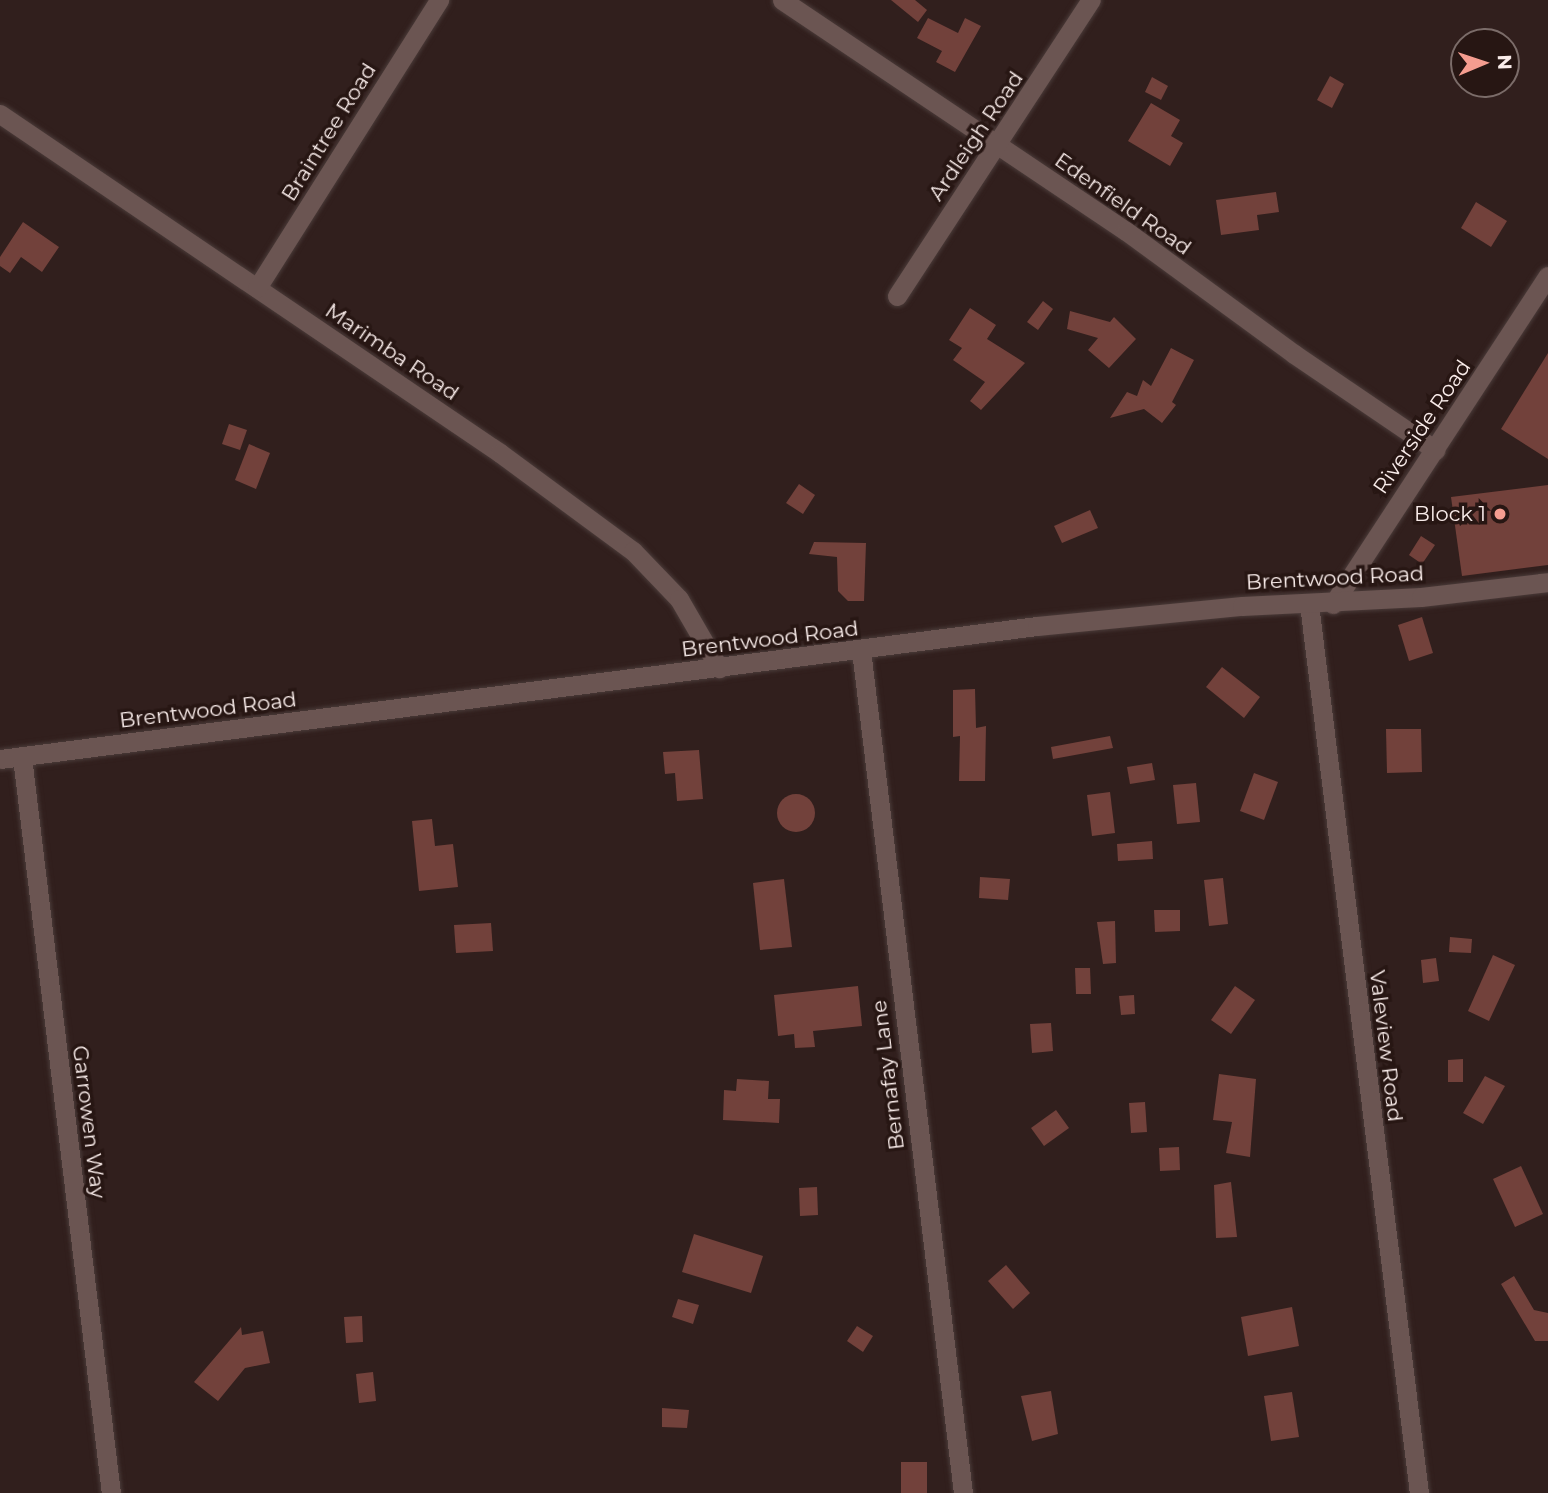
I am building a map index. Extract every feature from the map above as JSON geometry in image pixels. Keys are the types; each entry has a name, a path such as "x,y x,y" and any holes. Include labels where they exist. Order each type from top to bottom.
{"street":[{"name":"Braintree Road","path":"257,288 439,0"},
{"name":"Edenfield Road","path":"782,0 999,146 1435,450"},
{"name":"Ardleigh Road","path":"897,296 999,146 1091,0"},
{"name":"Marimba Road","path":"0,114 500,453 633,551 679,599 719,668"},
{"name":"Riverside Road","path":"1333,604 1548,276"},
{"name":"Brentwood Road","path":"0,760 1037,626 1242,606 1333,604 1548,582"},
{"name":"Valeview Road","path":"1309,604 1419,1493"},
{"name":"Bernafay Lane","path":"861,650 963,1493"},
{"name":"Garrowen Way","path":"22,757 111,1493"}],"building":[{"path":"891,0 915,0 927,10 918,22"},
{"path":"928,18 958,33 965,18 981,26 955,72 936,62 942,51 917,38"},
{"path":"1330,76 1344,84 1332,108 1317,100"},
{"path":"1152,77 1168,86 1161,100 1145,92"},
{"path":"1151,103 1180,120 1171,136 1183,143 1170,166 1128,141"},
{"path":"1276,192 1279,212 1257,215 1259,230 1221,235 1216,200"},
{"path":"1476,202 1507,221 1491,247 1461,228"},
{"path":"23,222 59,247 42,272 21,257 10,273 0,266 0,257"},
{"path":"1043,301 1053,309 1038,330 1027,322"},
{"path":"970,308 996,325 987,339 1025,363 981,410 970,401 985,382 953,360 962,348 949,340"},
{"path":"1070,311 1110,322 1114,317 1136,339 1109,368 1088,350 1098,338 1067,329"},
{"path":"1171,348 1194,360 1172,402 1176,405 1162,423 1144,409 1110,418 1127,392 1137,396 1143,380 1151,386"},
{"path":"1548,353 1548,459 1501,429"},
{"path":"229,424 247,430 240,450 222,444"},
{"path":"249,444 270,453 256,489 235,480"},
{"path":"799,484 815,495 803,514 786,503"},
{"name":"Block 1","path":"1548,485 1548,565 1462,576 1451,497"},
{"path":"1090,510 1098,528 1062,543 1054,526"},
{"path":"1421,536 1435,545 1422,564 1409,555"},
{"path":"814,542 866,543 864,601 848,601 838,591 837,557 809,554"},
{"path":"1422,617 1433,653 1409,661 1398,625"},
{"path":"1222,667 1260,697 1244,718 1206,687"},
{"path":"975,689 976,728 986,726 985,781 959,781 960,736 953,737 953,690"},
{"path":"1386,729 1421,729 1422,772 1387,773"},
{"path":"1110,736 1113,748 1053,759 1051,747"},
{"path":"699,750 703,799 677,801 675,773 665,774 663,752"},
{"path":"1152,763 1155,780 1130,784 1127,767"},
{"path":"1254,773 1278,782 1264,820 1240,811"},
{"path":"1196,783 1200,822 1177,824 1173,785"},
{"path":"1110,792 1115,833 1092,836 1087,795"},
{"path":"796,794 809,800 815,813 809,826 796,832 783,826 777,813 783,800"},
{"path":"432,819 435,846 453,844 458,887 419,891 412,821"},
{"path":"1152,841 1153,859 1118,861 1117,844"},
{"path":"980,877 1010,879 1008,900 979,898"},
{"path":"1223,878 1228,924 1209,926 1204,880"},
{"path":"784,879 792,947 760,950 753,883"},
{"path":"1154,910 1180,910 1180,931 1155,932"},
{"path":"1115,921 1116,963 1103,964 1097,922"},
{"path":"491,923 493,951 456,953 454,925"},
{"path":"1450,937 1472,939 1471,953 1449,952"},
{"path":"1493,955 1515,965 1489,1021 1468,1011"},
{"path":"1436,958 1439,981 1423,983 1421,960"},
{"path":"1075,968 1090,968 1091,994 1076,994"},
{"path":"858,986 862,1026 813,1031 815,1047 795,1048 794,1034 778,1036 774,995"},
{"path":"1235,986 1255,1000 1231,1034 1211,1020"},
{"path":"1134,995 1135,1014 1121,1015 1119,996"},
{"path":"1051,1023 1053,1051 1032,1053 1030,1024"},
{"path":"1463,1059 1463,1082 1448,1082 1448,1060"},
{"path":"1219,1074 1256,1079 1250,1157 1226,1153 1232,1122 1213,1120"},
{"path":"1485,1076 1505,1086 1483,1124 1463,1113"},
{"path":"737,1079 769,1081 768,1099 780,1099 779,1123 723,1120 724,1090 736,1091"},
{"path":"1145,1102 1147,1132 1131,1133 1129,1103"},
{"path":"1056,1110 1069,1128 1044,1146 1031,1128"},
{"path":"1179,1147 1180,1170 1160,1171 1159,1148"},
{"path":"1521,1166 1543,1214 1515,1227 1493,1179"},
{"path":"1231,1182 1237,1237 1216,1238 1214,1185"},
{"path":"817,1187 818,1215 800,1216 799,1188"},
{"path":"694,1234 763,1256 751,1293 682,1272"},
{"path":"1006,1265 1030,1293 1013,1309 988,1281"},
{"path":"1514,1276 1534,1310 1548,1313 1548,1341 1535,1341 1501,1284"},
{"path":"678,1299 699,1305 693,1324 672,1317"},
{"path":"1292,1307 1299,1346 1248,1356 1241,1317"},
{"path":"362,1316 363,1342 346,1343 344,1317"},
{"path":"857,1326 873,1336 863,1352 847,1341"},
{"path":"241,1327 242,1335 263,1331 270,1363 245,1368 218,1401 194,1382"},
{"path":"373,1372 376,1401 359,1403 356,1374"},
{"path":"1051,1391 1058,1434 1032,1441 1021,1396"},
{"path":"1292,1392 1299,1437 1271,1441 1264,1396"},
{"path":"662,1408 689,1410 687,1428 662,1427"},
{"path":"901,1462 927,1462 927,1493 901,1493"}],"place":[{"name":"Block 1","path":"1500,514"}]}
